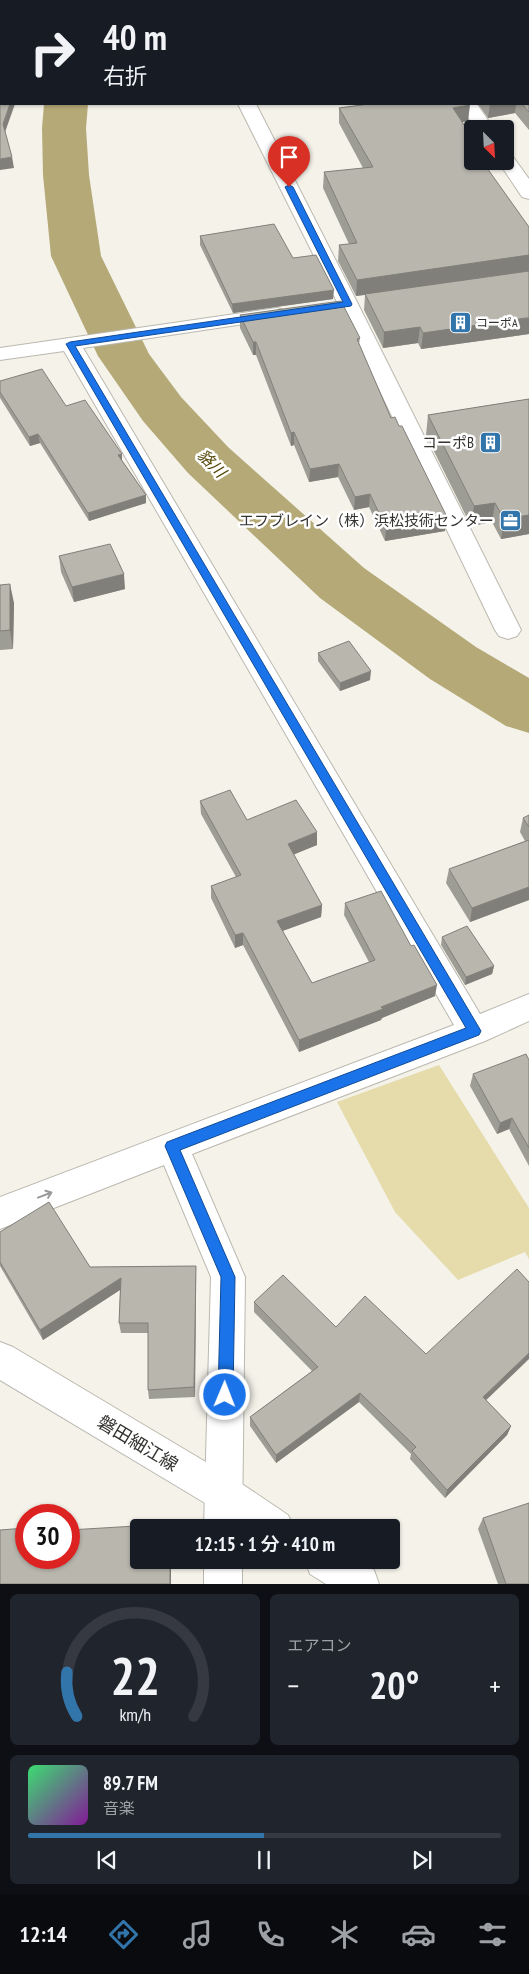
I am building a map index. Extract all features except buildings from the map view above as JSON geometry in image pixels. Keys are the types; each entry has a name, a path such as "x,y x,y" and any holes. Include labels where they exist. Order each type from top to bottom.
{"street":[{"path":"248,105 348,304 508,630"},
{"path":"469,105 479,120"},
{"path":"513,170 529,193"},
{"path":"0,354 300,311"},
{"path":"78,343 474,1031"},
{"path":"0,1213 474,1031 529,1007"},
{"path":"172,1146 228,1277 223,1510"},
{"name":"磐田細江線","path":"0,1360 223,1510 248,1519"},
{"path":"223,1569 223,1584"},
{"path":"338,1569 360,1584"}],"shaded area":[{"path":"439,1065 529,1208 529,1259 525,1252 458,1280 395,1212 337,1102"}],"waterway":[{"name":"貉川","path":"66,105 64,128 66,175 76,256 124,356 162,409 208,460 342,583 453,663 529,709"}],"place":[{"name":"コーポA","path":"460,322"},
{"name":"コーポB","path":"490,442"},
{"name":"エフブレイン（株）浜松技術センター","path":"510,520"}],"route":[{"path":"225,1395 228,1277 172,1146 474,1031 70,344 348,304 289,187"}]}
